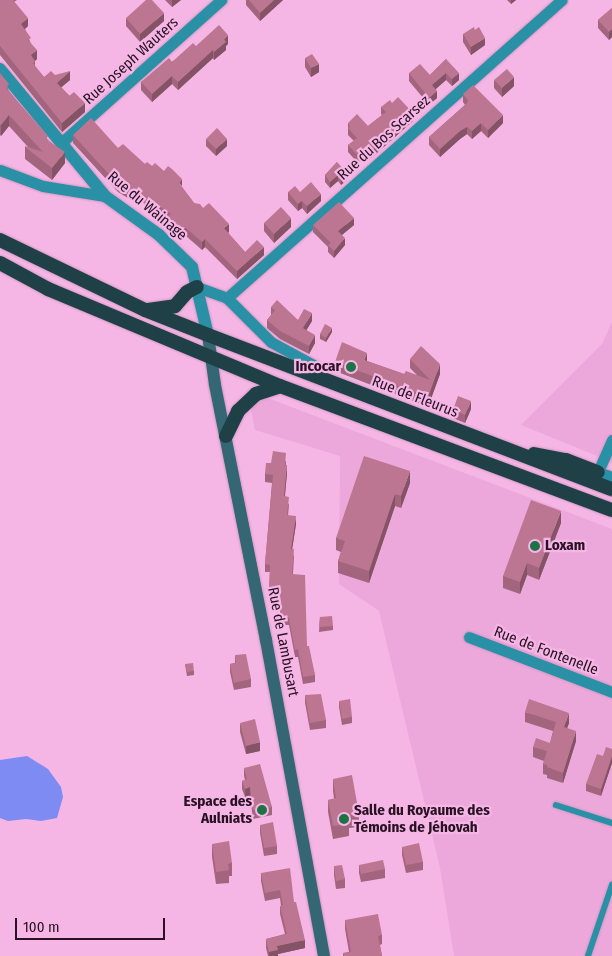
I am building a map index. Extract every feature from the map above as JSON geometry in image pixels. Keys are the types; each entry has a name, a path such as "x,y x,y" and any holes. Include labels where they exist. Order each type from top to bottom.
{"highway":[{"name":"Rue de Fleurus","path":"0,240 145,310 612,489"},
{"path":"0,263 48,289 280,386 612,510"},
{"path":"145,310 175,306 187,292 197,287"},
{"path":"226,436 238,411 256,394 280,386"},
{"path":"523,456 539,454 566,460 598,472"}],"main road":[{"name":"Rue de Lambusart","path":"208,335 210,357 266,640 324,956"}],"street":[{"name":"Rue Joseph Wauters","path":"61,143 221,0"},
{"name":"Rue du Bos Scarsez","path":"227,298 561,0"},
{"name":"Rue du Wainage","path":"0,69 105,196 159,235 192,267 208,335"},
{"path":"0,170 43,186 105,196"},
{"path":"197,287 227,298 271,342 315,366"},
{"path":"612,440 598,472 612,477"},
{"name":"Rue de Fontenelle","path":"469,637 612,692"}],"lane":[{"path":"556,805 612,823"},
{"path":"588,956 612,885"}],"shaded area":[{"path":"612,322 612,462 521,425 602,344"},
{"path":"247,390 612,529 612,956 454,956 440,868 379,611 339,584 340,456 255,430"}],"water":[{"path":"27,756 48,769 61,787 63,797 57,818 41,821 26,819 8,821 0,818 0,760"}],"building":[{"path":"0,0 13,0 28,18 21,24 31,38 28,40 37,50 31,55 35,61 33,63 44,77 51,71 55,75 70,71 57,83 69,96 74,92 85,103 62,123 0,46"},
{"path":"146,0 152,0 164,13 140,34 126,18"},
{"path":"249,0 274,0 260,13"},
{"path":"612,8 612,29 609,32 598,20"},
{"path":"219,25 228,35 224,39 226,42 214,52 213,50 178,82 172,76 152,94 141,82 169,58 172,62 193,43 196,46"},
{"path":"474,27 475,30 479,27 485,38 471,47 463,34"},
{"path":"312,54 319,64 311,68 305,58"},
{"path":"446,59 459,73 452,79 446,73 432,85 437,91 429,98 409,73 420,64 430,75"},
{"path":"507,69 514,77 502,88 494,80"},
{"path":"0,73 9,84 6,88 48,136 46,139 65,152 52,168 25,147 43,152 9,115 0,124"},
{"path":"473,85 503,115 488,130 481,123 472,131 467,127 440,149 429,137 467,103 468,100 463,94"},
{"path":"398,97 414,114 369,153 365,149 358,156 348,145 357,138 348,128 350,126 348,123 357,114 368,126 386,112 381,107 390,100 392,103"},
{"path":"91,118 118,148 123,144 145,164 147,162 152,166 155,163 164,171 168,166 172,169 182,179 179,183 194,203 200,204 203,208 209,203 229,224 224,228 245,252 257,240 264,247 237,271 205,239 202,242 186,228 182,231 168,216 171,214 139,192 136,195 118,184 73,135"},
{"path":"217,128 227,139 216,149 206,139"},
{"path":"337,162 347,173 341,178 338,175 330,182 325,175"},
{"path":"311,182 321,194 307,206 302,201 298,204 288,192 295,186 300,192"},
{"path":"339,202 354,218 338,231 345,238 334,251 328,245 331,243 313,225"},
{"path":"281,207 291,218 274,234 264,223"},
{"path":"277,300 298,320 304,309 312,313 303,328 315,335 309,346 280,331 267,320 275,310 271,307"},
{"path":"325,324 332,328 326,338 320,334"},
{"path":"342,342 367,353 364,360 404,374 406,371 430,380 410,359 421,346 440,364 428,397 335,362"},
{"path":"458,396 471,401 465,415 453,410"},
{"path":"273,451 286,453 285,465 287,465 284,496 289,497 287,515 296,516 291,549 294,549 292,574 305,575 307,646 309,646 315,675 303,677 298,649 295,650 289,618 281,617 279,587 269,587 270,565 265,564 273,475 265,474 266,463 271,463"},
{"path":"364,456 410,471 401,496 395,494 369,571 338,561 345,541 336,538"},
{"name":"Loxam","path":"531,500 561,511 539,568 527,563 520,582 503,576"},
{"path":"332,616 333,626 319,627 320,617"},
{"path":"246,654 251,679 234,683 230,664 236,663 235,655"},
{"path":"193,663 194,671 187,672 185,664"},
{"path":"321,694 326,720 310,723 305,695"},
{"path":"350,699 352,717 342,719 339,701"},
{"path":"529,699 569,713 564,727 576,731 563,773 543,764 547,751 533,747 536,738 550,743 556,722 525,712"},
{"path":"255,719 260,742 246,746 240,723"},
{"path":"606,747 612,749 612,756 601,789 586,784 597,754 603,756"},
{"path":"260,764 272,807 253,810 250,787 245,789 242,781 247,779 244,768"},
{"name":"Salle du Royaume des Témoins de Jéhovah","path":"352,775 359,814 348,816 349,824 333,826 328,800 336,798 333,779"},
{"path":"273,822 277,846 264,848 260,825"},
{"path":"229,841 232,863 228,864 229,870 216,872 212,844"},
{"path":"419,843 423,862 406,865 402,847"},
{"path":"383,860 385,869 361,874 359,865"},
{"path":"342,865 345,879 336,881 334,866"},
{"path":"290,868 294,902 296,902 305,940 277,946 278,950 269,952 266,939 287,934 280,906 283,905 280,890 265,893 261,873"},
{"path":"378,914 382,935 378,936 382,956 344,956 343,953 351,952 345,920"}],"place":[{"name":"Incocar","path":"351,367"},
{"name":"Loxam","path":"535,546"},
{"name":"Espace des Aulniats","path":"262,810"},
{"name":"Salle du Royaume des Témoins de Jéhovah","path":"344,819"}]}
